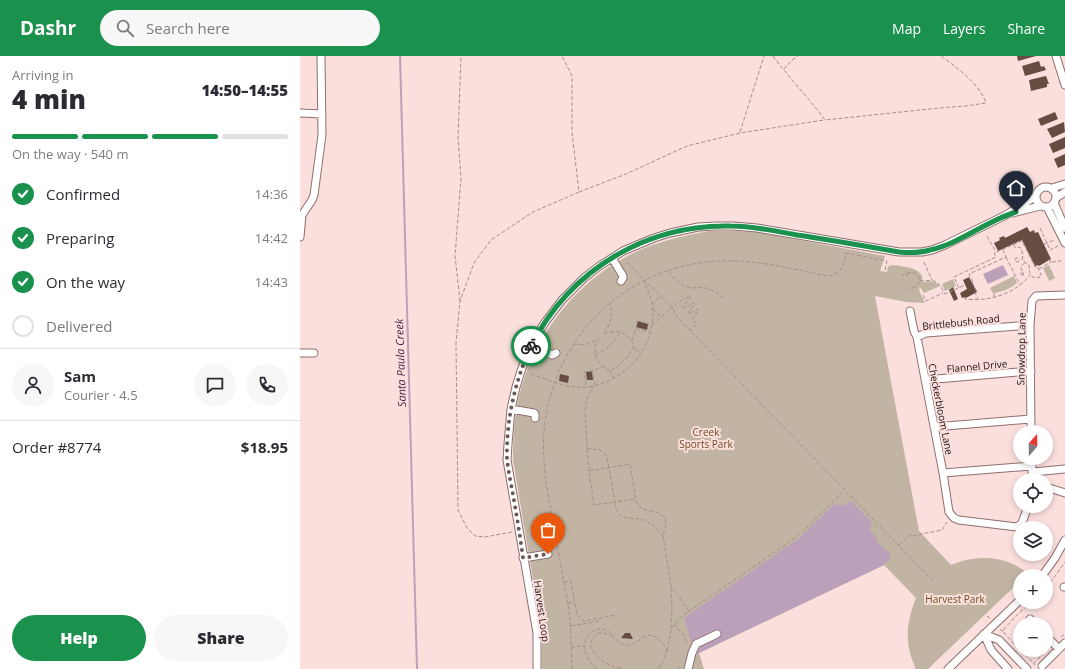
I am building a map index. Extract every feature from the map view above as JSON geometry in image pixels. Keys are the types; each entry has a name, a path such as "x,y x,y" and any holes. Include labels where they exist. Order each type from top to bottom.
{"street":[{"path":"300,236 301,215 314,195 322,135 321,56"},
{"path":"1056,56 1065,85"},
{"path":"300,113 322,114"},
{"path":"1065,184 1052,188 1047,186 1042,187 1037,190 1035,197 1036,202 1043,206 1051,206 1065,192"},
{"path":"1052,188 1056,194 1055,201 1065,228"},
{"name":"Harvest Loop","path":"537,669 537,633 507,460 509,430 516,387 532,345 546,321 562,300 584,278 612,258 638,244 684,229 716,226 757,228 899,252 915,253 932,250 1004,216 1035,197"},
{"path":"1043,206 1061,244"},
{"name":"Harvest Loop","path":"1004,216 1043,206"},
{"path":"612,258 623,276 621,281"},
{"name":"Snowdrop Lane","path":"1030,425 1030,325 1032,301 1036,296 1065,295"},
{"name":"Checkerbloom Lane","path":"910,311 917,337 950,514"},
{"name":"Brittlebush Road","path":"917,337 926,333 1030,325"},
{"path":"532,345 552,355 556,353"},
{"path":"300,353 314,353"},
{"name":"Flannel Drive","path":"925,380 1031,371"},
{"path":"512,409 534,413 535,418"},
{"path":"934,427 1030,419"},
{"path":"943,473 1032,465 1065,469"},
{"path":"1053,489 1065,493"},
{"path":"950,514 959,520 1017,527 1020,525 1026,513"},
{"path":"1047,569 1065,540"},
{"path":"523,558 548,554"},
{"path":"948,669 1013,607"},
{"path":"685,666 696,644 716,634"},
{"path":"984,634 991,650 1008,669"},
{"path":"984,634 999,640 1027,669"},
{"path":"1053,643 1059,649"},
{"path":"1040,667 1065,643"}],"path":[{"path":"461,56 458,138 461,178 455,256 460,301 456,343 458,510 467,528 475,536 485,537 519,531"},
{"path":"562,56 572,76 572,132 579,192"},
{"path":"740,133 764,56"},
{"path":"773,56 825,120"},
{"path":"783,70 798,56"},
{"path":"460,301 474,263 490,240 533,212 626,174 687,146 740,133 825,120 966,106 986,102 984,96 964,73 941,56"},
{"path":"1040,228 1050,250 1061,244"},
{"path":"959,288 954,277 996,257 994,254 996,253 987,236"},
{"path":"1044,244 1055,240"},
{"path":"996,253 1022,241 1035,267 1037,266 1041,274 1039,277 1041,280"},
{"path":"1013,245 1016,248 1022,248 1022,259"},
{"path":"1002,250 1020,284"},
{"path":"572,669 568,604 546,482 543,448 545,421 555,382 563,362 573,344 589,323 610,303 644,280 668,270 694,263 720,260 736,261 762,264 827,276 836,274 841,268 844,264 846,253 887,260 885,271"},
{"path":"978,300 975,294 978,292 969,274 1006,257"},
{"path":"1022,259 1030,266 1030,275"},
{"path":"1038,269 1051,262 1061,261"},
{"path":"627,262 672,307 677,317 932,580"},
{"path":"924,262 932,280"},
{"path":"1023,273 1021,271 1021,267 1026,263"},
{"path":"668,270 674,279 683,285 690,288 709,289 725,299"},
{"path":"907,273 912,272 916,274 919,277 920,282"},
{"path":"1030,275 1035,278 1039,277"},
{"path":"964,297 965,299 978,300 1000,296 1014,289 1030,275"},
{"path":"531,374 571,386 594,386 608,382 630,367 641,353 650,332 652,304 644,280"},
{"path":"908,288 912,289 920,282 932,280 938,282 944,292"},
{"path":"923,295 926,301 944,292 945,294 965,285"},
{"path":"994,293 994,298"},
{"path":"652,304 661,296"},
{"path":"651,325 677,303 690,296 684,308 694,303 695,304 688,313 698,309 699,310 692,319 697,324 690,330"},
{"path":"603,335 608,327 611,317 610,303"},
{"path":"652,308 662,317"},
{"path":"632,340 638,321 651,325"},
{"path":"636,329 650,332"},
{"path":"573,344 589,344 611,331 620,332 627,335 632,340 634,349 641,353"},
{"path":"595,355 610,346 620,332"},
{"path":"599,338 595,346 595,355 598,362 610,371 614,378"},
{"path":"610,371 619,365 634,349"},
{"path":"586,386 584,372 603,367"},
{"path":"592,371 594,386 587,399 585,407 589,471 594,505 636,499"},
{"path":"587,448 602,451 607,457 616,511 622,517 647,522 656,528 663,536"},
{"path":"589,471 630,464 637,504 642,509 659,513 663,517 666,524 663,536 671,586 671,629 667,651 663,662 658,669"},
{"path":"671,629 680,618 689,611 791,541 845,490"},
{"path":"899,546 910,535 917,536 942,530 950,514"},
{"path":"1053,579 1065,562"},
{"path":"564,582 571,581 577,615 584,621 616,615"},
{"path":"671,586 689,611"},
{"path":"568,604 574,603"},
{"path":"1004,631 1004,629 1024,609"},
{"path":"987,616 1002,631 1004,631 1004,633 1013,643"},
{"path":"570,626 600,621 600,618"},
{"path":"674,624 685,637 688,646"},
{"path":"597,669 588,657 585,646 587,637 594,631 603,629 608,631 619,643 626,645 633,644 646,636 654,636 662,642 667,651"},
{"path":"612,634 610,636 602,633 596,635 592,640 591,647 606,664 614,668 621,668"},
{"path":"571,647 585,646"},
{"path":"1028,657 1040,667"},
{"path":"677,669 685,666"}],"green space":[{"name":"Creek Sports Park","path":"709,231 757,232 885,256 880,271 887,272 888,267 891,265 911,268 920,273 922,282 934,282 940,286 924,293 920,287 919,290 925,303 906,302 875,296 919,531 951,565 976,558 992,558 1009,562 1021,569 1013,569 1013,588 928,669 916,669 912,660 908,642 908,625 916,598 884,565 699,653 704,669 542,669 542,633 513,460 516,412 519,396 537,348 550,326 565,306 583,288 624,258 647,247 670,239"},
{"path":"1049,265 1055,278 1049,281 1043,268"},
{"path":"1014,276 1017,283 1006,290 993,293 990,288"},
{"path":"953,279 956,286 945,291 942,284"}],"shaded area":[{"path":"1003,265 1008,275 988,284 983,274"},
{"path":"851,501 873,523 870,526 870,531 876,537 877,542 888,551 890,554 890,560 884,565 699,653 692,646 684,618 798,539 834,504 843,505"}],"building":[{"path":"1017,56 1036,56 1018,61"},
{"path":"1039,61 1041,67 1044,66 1046,70 1025,76 1022,66"},
{"path":"1046,76 1049,84 1047,84 1047,87 1031,91 1029,80"},
{"path":"1055,112 1058,119 1041,126 1038,119"},
{"path":"1064,122 1065,132 1052,138 1047,129"},
{"path":"1065,137 1065,148 1053,153 1049,144"},
{"path":"1065,154 1065,165 1058,168 1054,159"},
{"path":"1027,227 1030,232 1034,230 1035,233 1038,232 1051,259 1039,266 1035,266 1022,240 998,251 994,243 1000,240 999,238 1004,236 1005,238"},
{"path":"969,277 977,292 966,298 962,298 960,293 967,289 963,280"},
{"path":"953,287 958,299 954,301 949,290"},
{"path":"638,321 648,324 647,330 636,327"},
{"path":"592,371 593,380 587,380 586,372"},
{"path":"560,374 569,376 568,383 559,381"},
{"path":"625,633 630,633 633,639 621,638"}],"waterway":[{"name":"Santa Paula Creek","path":"400,56 417,669"}],"way so far":[{"path":"531,346 521,371 512,405 507,460 523,558 548,554"}],"route":[{"path":"531,346 546,321 562,300 584,278 598,267 623,251 638,244 684,229 716,226 757,228 899,252 915,253 932,250 945,245 1004,216 1016,212"}],"park label":[{"name":"Harvest Park","path":"955,599"}]}
